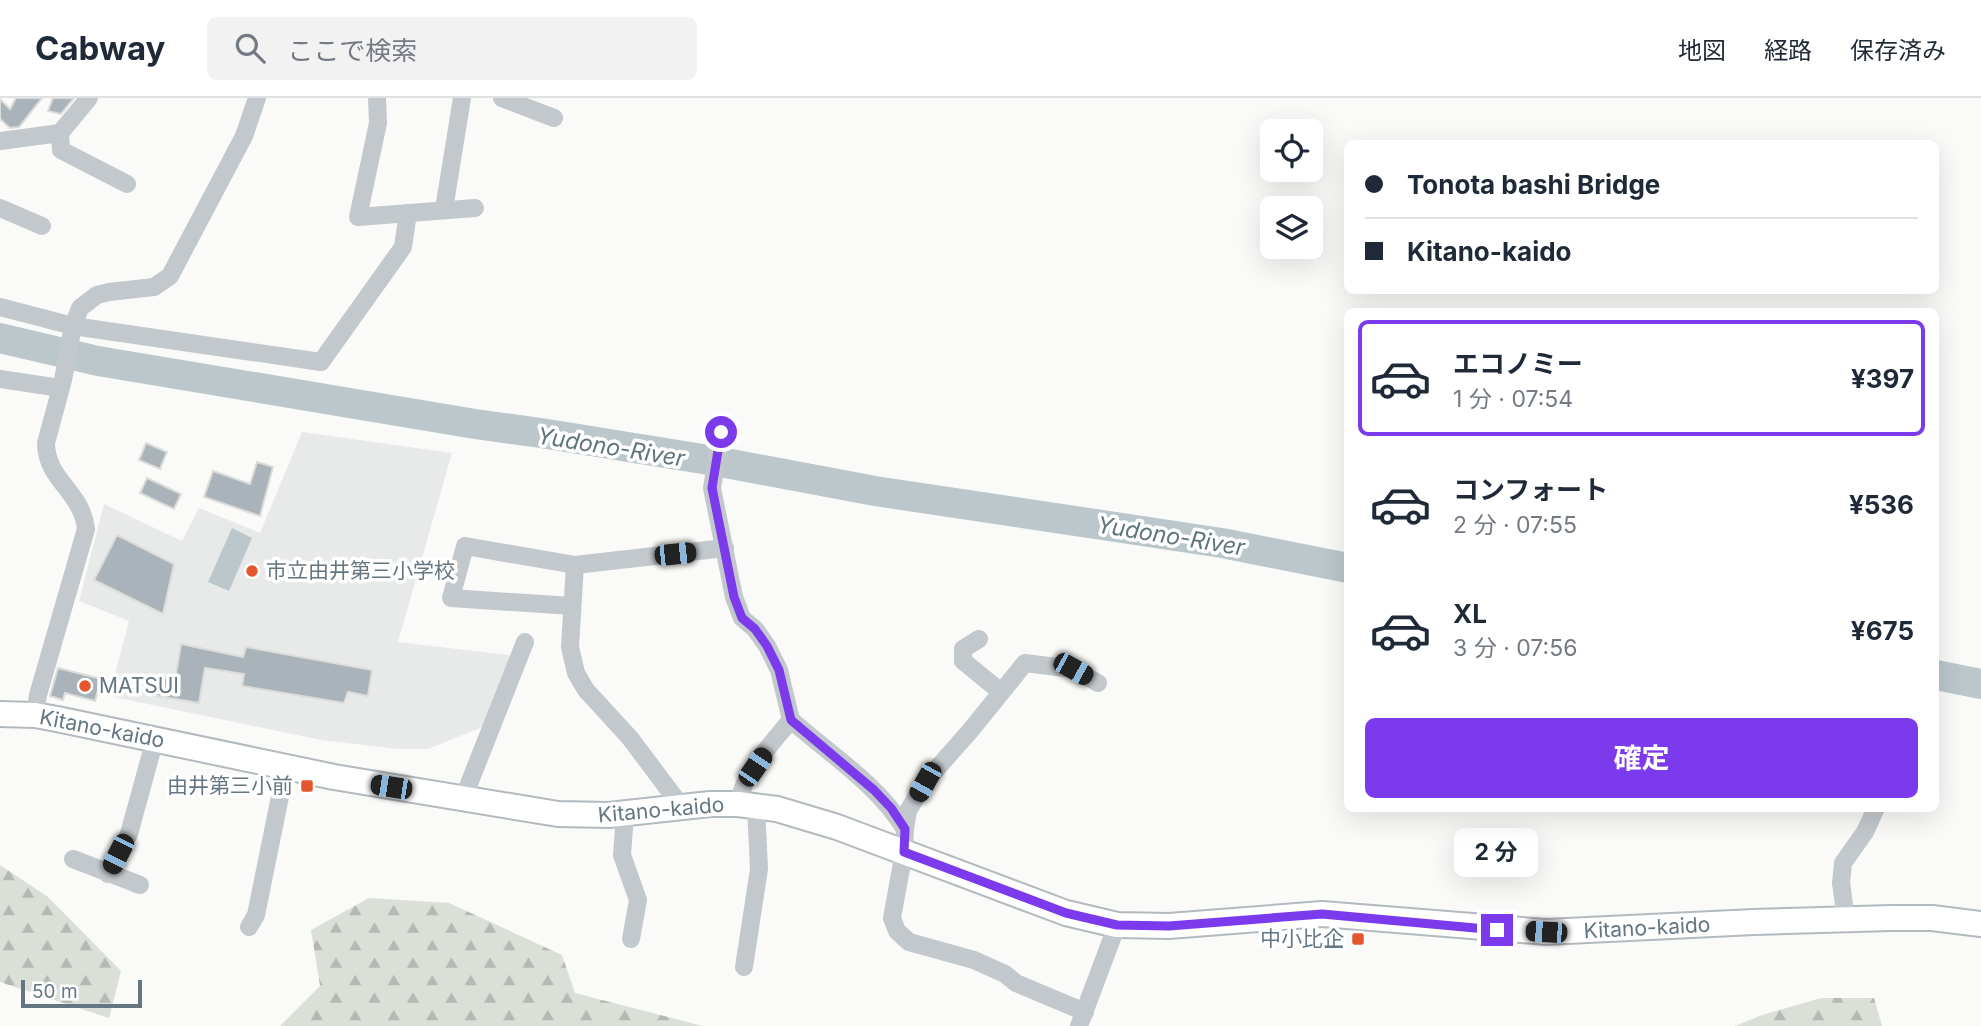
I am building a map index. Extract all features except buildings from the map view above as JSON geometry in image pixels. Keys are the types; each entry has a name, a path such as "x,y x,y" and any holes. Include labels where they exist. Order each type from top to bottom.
{"main road":[{"name":"Kitano-kaido","path":"0,715 35,715 286,767 568,815 625,814 681,806 747,805 904,841 1066,913 1117,925 1169,926 1322,914 1546,932 1846,919 1924,918 1981,924"}],"street":[{"path":"0,141 60,133 89,98"},
{"path":"35,715 38,695 86,529 84,513 52,470 46,451 72,327 80,308 97,295 160,285 176,269 244,136 257,98"},
{"path":"377,98 378,123 358,218 475,208"},
{"path":"444,209 462,98"},
{"path":"502,98 554,118"},
{"path":"60,133 61,150 127,184"},
{"path":"0,208 42,226"},
{"path":"0,307 72,327 321,362 403,247 408,213"},
{"path":"0,379 62,384"},
{"path":"720,434 712,488 734,597 742,618 755,629 779,670 791,720 874,790 891,808 904,841"},
{"path":"572,606 451,598 465,546 575,565 724,548"},
{"path":"575,565 570,647 580,681 630,738 681,806"},
{"path":"979,639 963,649 963,662 1001,692"},
{"path":"463,799 525,642"},
{"path":"1098,683 1073,669 1025,663 925,782 908,811 892,918 902,937 909,942 974,960 1005,974 1016,983 1082,1019 1117,925"},
{"path":"744,967 760,869 741,787 768,747 791,720"},
{"path":"108,874 128,834 155,739"},
{"path":"249,927 256,915 286,767"},
{"path":"1846,919 1841,883 1843,863 1865,832 1874,812"},
{"path":"625,814 622,855 638,900 631,939"},
{"path":"73,859 140,885"}],"shaded area":[{"name":"市立由井第三小学校","path":"302,432 452,453 398,642 516,656 485,726 428,749 398,749 321,740 109,696 129,621 79,601 104,504 182,541 199,508 260,533"},
{"path":"232,528 252,538 229,591 208,582"}],"green space":[{"path":"0,865 48,897 121,971 109,1018 0,982"},
{"path":"369,898 449,903 562,955 575,993 703,1026 280,1026 320,986 311,930"},
{"path":"1821,998 1874,998 1882,1026 1735,1026 1762,1015"}],"waterway":[{"name":"Yudono-River","path":"0,338 98,361 715,461 875,491 1222,543 1344,567"},
{"name":"Yudono-River","path":"1939,676 1981,684"}],"place":[{"name":"市立由井第三小学校","path":"252,571"},
{"name":"MATSUI","path":"85,686"},
{"name":"由井第三小前","path":"307,786"},
{"name":"中小比企","path":"1358,939"}],"route":[{"path":"721,432 712,488 734,597 742,618 755,629 779,670 791,720 874,790 891,808 905,829 904,852 1066,913 1117,925 1169,926 1322,914 1497,930"}]}
